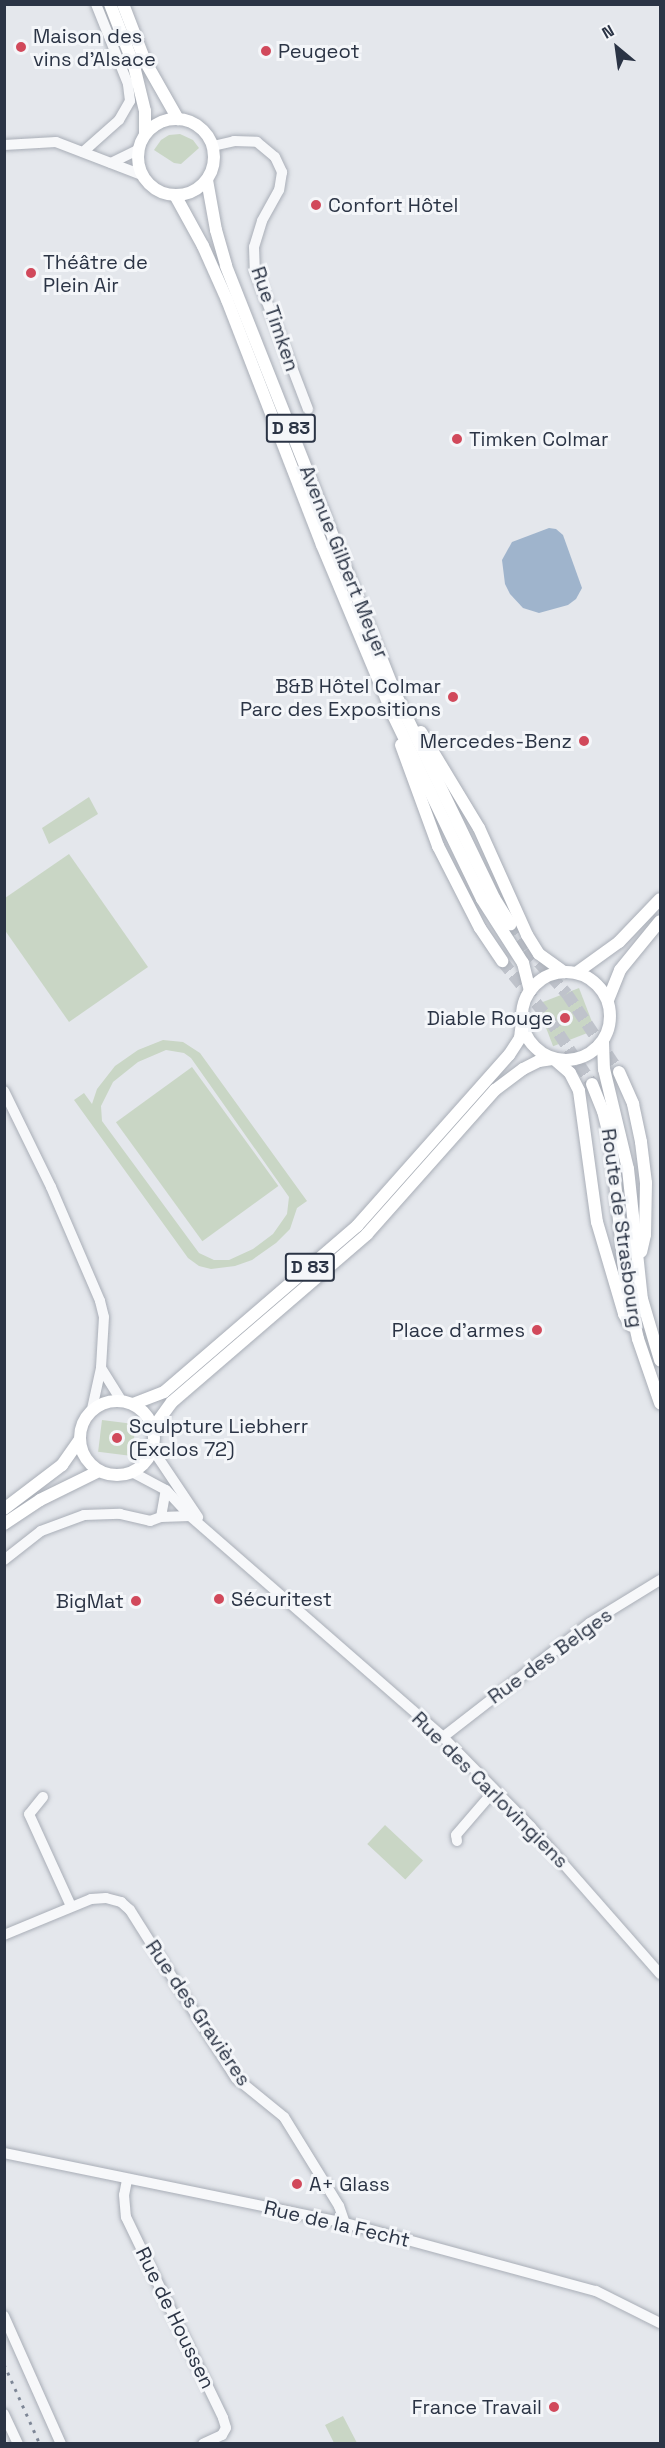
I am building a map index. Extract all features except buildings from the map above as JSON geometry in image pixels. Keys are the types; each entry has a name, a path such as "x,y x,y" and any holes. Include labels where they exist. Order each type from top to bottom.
{"main road":[{"path":"110,4 134,66 145,111 145,134 138,150 142,175 155,189 175,195 193,191 207,180"},
{"path":"123,4 145,61 178,119"},
{"path":"145,134 159,123 178,119 200,127 213,147"},
{"name":"Avenue Gilbert Meyer","path":"213,147 214,160 207,180 216,230 226,266 396,695 494,898 510,924"},
{"name":"Avenue Gilbert Meyer","path":"175,195 203,246 227,300 330,566 393,715 482,899 523,963 530,991"},
{"name":"Avenue Gilbert Meyer","path":"389,673 429,746 479,828 527,935 539,954 570,972"},
{"name":"Avenue Gilbert Meyer","path":"393,715 406,763 438,846 480,928 502,961"},
{"path":"570,972 598,985 608,1000 611,1013 603,1042 583,1057 567,1061 554,1059 534,1047 526,1035 522,1021 523,1008 530,991 540,980 570,972 619,942 660,899"},
{"path":"608,1000 620,970 660,921"},
{"name":"D 83","path":"133,1404 164,1392 357,1226 509,1055 520,1038 522,1021"},
{"name":"Route de Strasbourg","path":"603,1042 604,1068 628,1169 642,1299 660,1360"},
{"name":"D 83","path":"153,1428 172,1402 367,1234 495,1090 523,1069 539,1061 554,1059"},
{"name":"Route de Strasbourg","path":"554,1059 570,1073 579,1091 597,1222 624,1314 638,1339"},
{"name":"Route de Strasbourg","path":"619,1072 633,1104 646,1183 645,1234 639,1262"},
{"name":"Route de Strasbourg","path":"592,1084 603,1111 611,1144 626,1287 638,1339 660,1403"},
{"path":"4,1509 62,1465 79,1441 85,1418 92,1410 110,1401 121,1400 133,1404 149,1418 153,1428 153,1450 141,1467 132,1472 110,1475 99,1471 89,1463 79,1441"},
{"path":"4,1524 40,1500 99,1471"}],"street":[{"path":"83,152 119,120 130,101 128,84 96,4"},
{"name":"Rue Timken","path":"213,147 234,141 257,142 275,157 282,172 279,190 262,220 254,247 255,271 308,409"},
{"path":"4,145 56,142 142,175"},
{"path":"111,163 138,150"},
{"path":"4,1091 51,1187 100,1301 104,1317 101,1368 92,1410"},
{"path":"101,1368 121,1400"},
{"name":"Rue des Carlovingiens","path":"153,1450 201,1522"},
{"name":"Rue des Carlovingiens","path":"132,1472 166,1490 190,1516 201,1522 443,1737 531,1827 660,1974"},
{"path":"161,1517 166,1490"},
{"path":"4,1560 41,1531 84,1515 120,1514 150,1521 161,1517 190,1516"},
{"name":"Rue des Belges","path":"443,1737 590,1623 660,1580"},
{"path":"457,1841 456,1835 494,1791"},
{"path":"43,1797 29,1814 71,1906"},
{"name":"Rue des Gravières","path":"4,1935 91,1899 106,1898 121,1902 130,1910 236,2078 253,2094 277,2110 288,2123 339,2206 345,2223"},
{"name":"Rue de la Fecht","path":"4,2153 345,2223 596,2291 660,2323"},
{"name":"Rue de Houssen","path":"127,2180 123,2195 126,2217 226,2428 222,2434 203,2444"},
{"path":"4,2316 61,2444"},
{"path":"4,2414 18,2444"}],"green space":[{"path":"180,134 193,140 199,148 181,164 174,163 154,150 161,140 169,135"},
{"path":"89,797 98,814 49,844 42,828"},
{"path":"69,854 148,967 69,1022 4,929 5,898"},
{"path":"579,988 595,1030 553,1046 537,1004"},
{"path":"163,1040 183,1042 200,1053 307,1201 297,1208 290,1229 276,1243 252,1260 235,1266 211,1269 199,1266 188,1258 74,1100 84,1093 92,1104 97,1089 115,1066 138,1050","holes":["166,1050 184,1053 191,1058 289,1197 287,1214 273,1234 253,1249 229,1260 214,1260 199,1253 102,1121 101,1106 113,1082 138,1062"]},
{"path":"192,1067 278,1186 202,1241 116,1122"},
{"path":"102,1420 136,1424 132,1456 98,1452"},
{"path":"385,1825 423,1860 405,1879 367,1844"},
{"path":"343,2416 357,2443 334,2443 325,2425"}],"water":[{"path":"549,528 556,529 563,535 582,588 576,599 568,605 539,613 523,608 510,594 505,584 502,560 512,542"}],"tunnel":[{"path":"510,924 527,949 567,994 619,1072"},
{"path":"502,961 549,1019 592,1084"}],"railway":[{"path":"4,2364 40,2444"}],"place":[{"name":"Maison des vins d'Alsace","path":"21,47"},
{"name":"Peugeot","path":"266,51"},
{"name":"Confort Hôtel","path":"316,205"},
{"name":"Théâtre de Plein Air","path":"31,273"},
{"name":"Timken Colmar","path":"457,439"},
{"name":"B&B Hôtel Colmar Parc des Expositions","path":"453,697"},
{"name":"Mercedes-Benz","path":"584,741"},
{"name":"Diable Rouge","path":"565,1018"},
{"name":"Place d'armes","path":"537,1330"},
{"name":"Sculpture Liebherr (Exclos 72)","path":"117,1438"},
{"name":"Sécuritest","path":"219,1599"},
{"name":"BigMat","path":"136,1601"},
{"name":"A+ Glass","path":"297,2184"},
{"name":"France Travail","path":"554,2407"}]}
